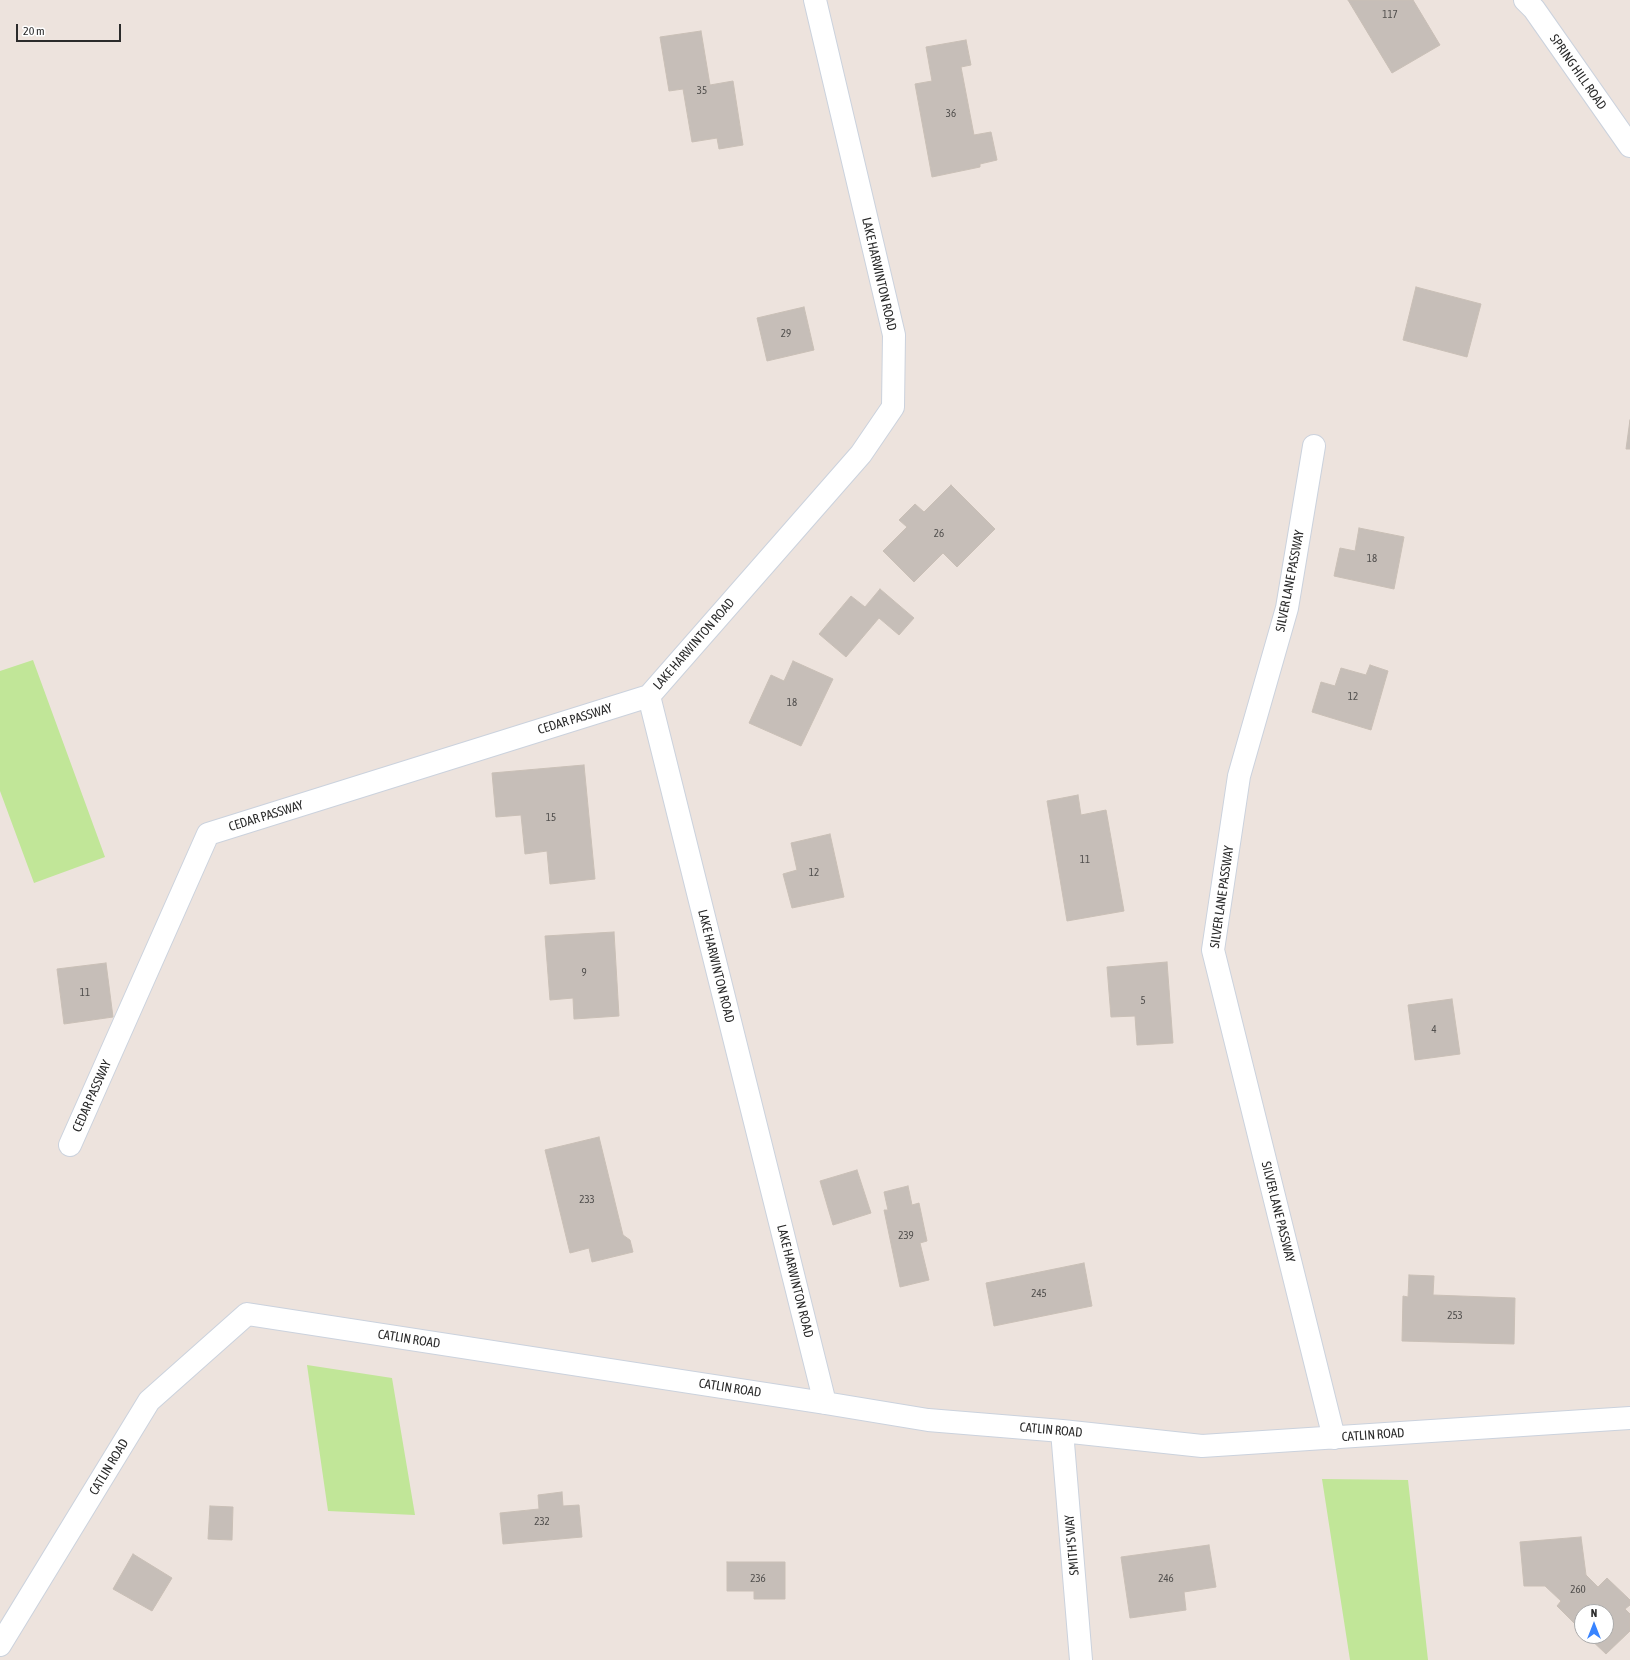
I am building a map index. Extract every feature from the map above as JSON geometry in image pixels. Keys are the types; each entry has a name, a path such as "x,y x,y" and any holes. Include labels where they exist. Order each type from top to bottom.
{"street":[{"name":"LAKE HARWINTON ROAD","path":"814,0 894,335 893,407 860,454 648,696 825,1403"},
{"name":"SPRING HILL ROAD","path":"1525,0 1534,9 1630,146"},
{"name":"SILVER LANE PASSWAY","path":"1314,446 1287,608 1239,776 1213,950 1334,1438"},
{"name":"CEDAR PASSWAY","path":"70,1144 208,834 648,696"},
{"name":"CATLIN ROAD","path":"0,1645 149,1401 247,1314 928,1420 1062,1431 1202,1446 1630,1418"},
{"name":"SMITH'S WAY","path":"1062,1431 1081,1660"}],"green space":[{"path":"33,660 105,857 34,883 0,791 0,671"},
{"path":"307,1365 392,1378 415,1515 328,1511"},
{"path":"1322,1479 1408,1480 1428,1660 1350,1660"}],"building":[{"path":"1348,0 1413,0 1440,45 1392,73"},
{"path":"701,31 710,85 733,81 743,145 719,149 717,138 692,142 683,89 669,91 660,37"},
{"path":"966,40 971,65 961,67 974,135 991,132 997,160 980,164 980,167 932,177 915,84 932,81 926,47"},
{"path":"1416,287 1481,304 1467,357 1403,340"},
{"path":"804,307 814,350 767,361 757,318"},
{"path":"1630,420 1630,449 1626,449"},
{"path":"951,485 995,529 957,567 943,553 914,582 883,551 907,527 899,520 915,504 924,512"},
{"path":"1359,528 1404,537 1394,589 1334,576 1340,548 1355,551"},
{"path":"880,589 914,618 899,635 879,618 846,657 819,634 851,596 865,607"},
{"path":"793,661 833,679 801,746 749,723 771,675 784,681"},
{"path":"1370,665 1388,671 1371,730 1312,712 1321,682 1335,686 1341,668 1366,675"},
{"path":"584,765 595,879 550,884 547,851 525,854 521,815 496,817 492,773"},
{"path":"1078,795 1081,815 1106,810 1124,911 1067,921 1047,801"},
{"path":"830,834 844,897 792,908 783,874 797,870 791,843"},
{"path":"614,932 619,1016 574,1019 573,998 550,1000 545,936"},
{"path":"1167,962 1173,1043 1137,1045 1135,1016 1111,1017 1107,967"},
{"path":"106,963 113,1017 64,1024 57,969"},
{"path":"1452,999 1460,1054 1415,1060 1408,1005"},
{"path":"599,1137 623,1235 630,1240 633,1252 592,1262 589,1248 570,1253 545,1150"},
{"path":"857,1170 871,1213 833,1225 820,1181"},
{"path":"908,1186 912,1205 919,1203 927,1241 920,1243 929,1280 900,1287 884,1210 888,1210 884,1192"},
{"path":"1084,1263 1092,1306 994,1326 986,1283"},
{"path":"1409,1275 1434,1276 1433,1295 1515,1298 1514,1344 1402,1341 1403,1296 1408,1297"},
{"path":"562,1492 563,1506 579,1505 582,1537 503,1544 500,1513 539,1509 538,1495"},
{"path":"210,1506 233,1507 232,1540 208,1539"},
{"path":"1581,1537 1586,1575 1598,1587 1607,1578 1630,1600 1630,1605 1625,1609 1630,1614 1630,1631 1606,1654 1595,1644 1614,1644 1614,1604 1574,1604 1574,1623 1557,1606 1561,1601 1545,1586 1524,1586 1520,1542"},
{"path":"1209,1545 1216,1587 1184,1592 1186,1610 1130,1618 1121,1557"},
{"path":"133,1554 172,1578 152,1611 113,1589"},
{"path":"727,1562 785,1562 785,1599 754,1599 754,1591 727,1591"}]}
